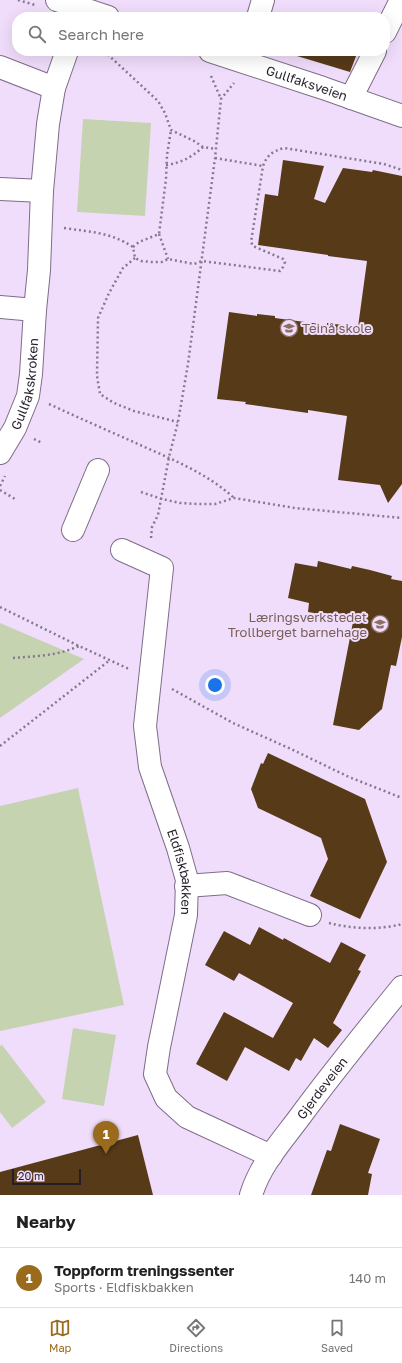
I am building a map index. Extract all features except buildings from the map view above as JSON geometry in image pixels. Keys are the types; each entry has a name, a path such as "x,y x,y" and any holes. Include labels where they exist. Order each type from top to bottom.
{"street":[{"path":"57,0 77,12"},
{"path":"259,12 263,0"},
{"path":"390,22 401,0"},
{"name":"Gullfakskroken","path":"0,453 15,428 28,396 39,270 42,191 48,124 54,88 65,56"},
{"name":"Gullfaksveien","path":"223,56 402,116"},
{"path":"351,98 372,56"},
{"path":"0,67 54,88"},
{"path":"0,189 42,191"},
{"path":"0,307 35,310"},
{"path":"73,530 98,470"},
{"path":"122,550 162,568"},
{"name":"Eldfiskbakken","path":"162,568 145,726 150,767 178,848 187,880 186,915 159,1047 155,1074 166,1098 187,1117 270,1156"},
{"path":"186,886 227,883 310,914"},
{"name":"Gjerdeveien","path":"251,1195 260,1172 270,1156 322,1086 402,987"}],"path":[{"path":"109,56 158,101 165,113 171,130 159,234 168,259"},
{"path":"162,568 151,544 152,527 158,515 162,500 188,364 215,158 221,99 231,86 243,64"},
{"path":"171,130 194,140 203,147 216,149"},
{"path":"166,165 178,163 203,147"},
{"path":"135,258 141,261 162,262 168,259 194,264 202,261 280,271 284,267 285,262 283,258 257,249 252,246 251,242 263,166 269,154 276,150 284,148 384,164 402,170"},
{"path":"215,158 263,166"},
{"path":"41,225 96,232 119,238 133,247 135,258"},
{"path":"133,247 139,242 159,234"},
{"path":"135,258 123,268 98,318 97,376 100,394 114,403 134,411 178,422"},
{"path":"28,396 169,457 205,477 224,489 234,498"},
{"path":"0,490 15,499"},
{"path":"141,492 162,500 198,504 215,504 234,498 295,508 402,518"},
{"path":"0,607 79,646 181,693 233,723 291,748 349,777 402,798"},
{"path":"13,658 49,655 70,650 79,646"},
{"path":"0,746 110,660"},
{"path":"310,914 327,922 342,926 391,927 402,924"}],"green space":[{"path":"83,119 151,123 145,216 77,212"},
{"path":"0,623 84,659 0,718"},
{"path":"78,788 124,1005 0,1031 0,806"},
{"path":"73,1028 116,1035 104,1106 62,1099"},
{"path":"2,1045 46,1102 12,1128 0,1112 0,1046"}],"place":[{"name":"Teinå skole","path":"289,328"},
{"name":"Læringsverkstedet Trollberget barnehage","path":"380,624"},
{"name":"Toppform treningssenter","path":"106,1154"}]}
